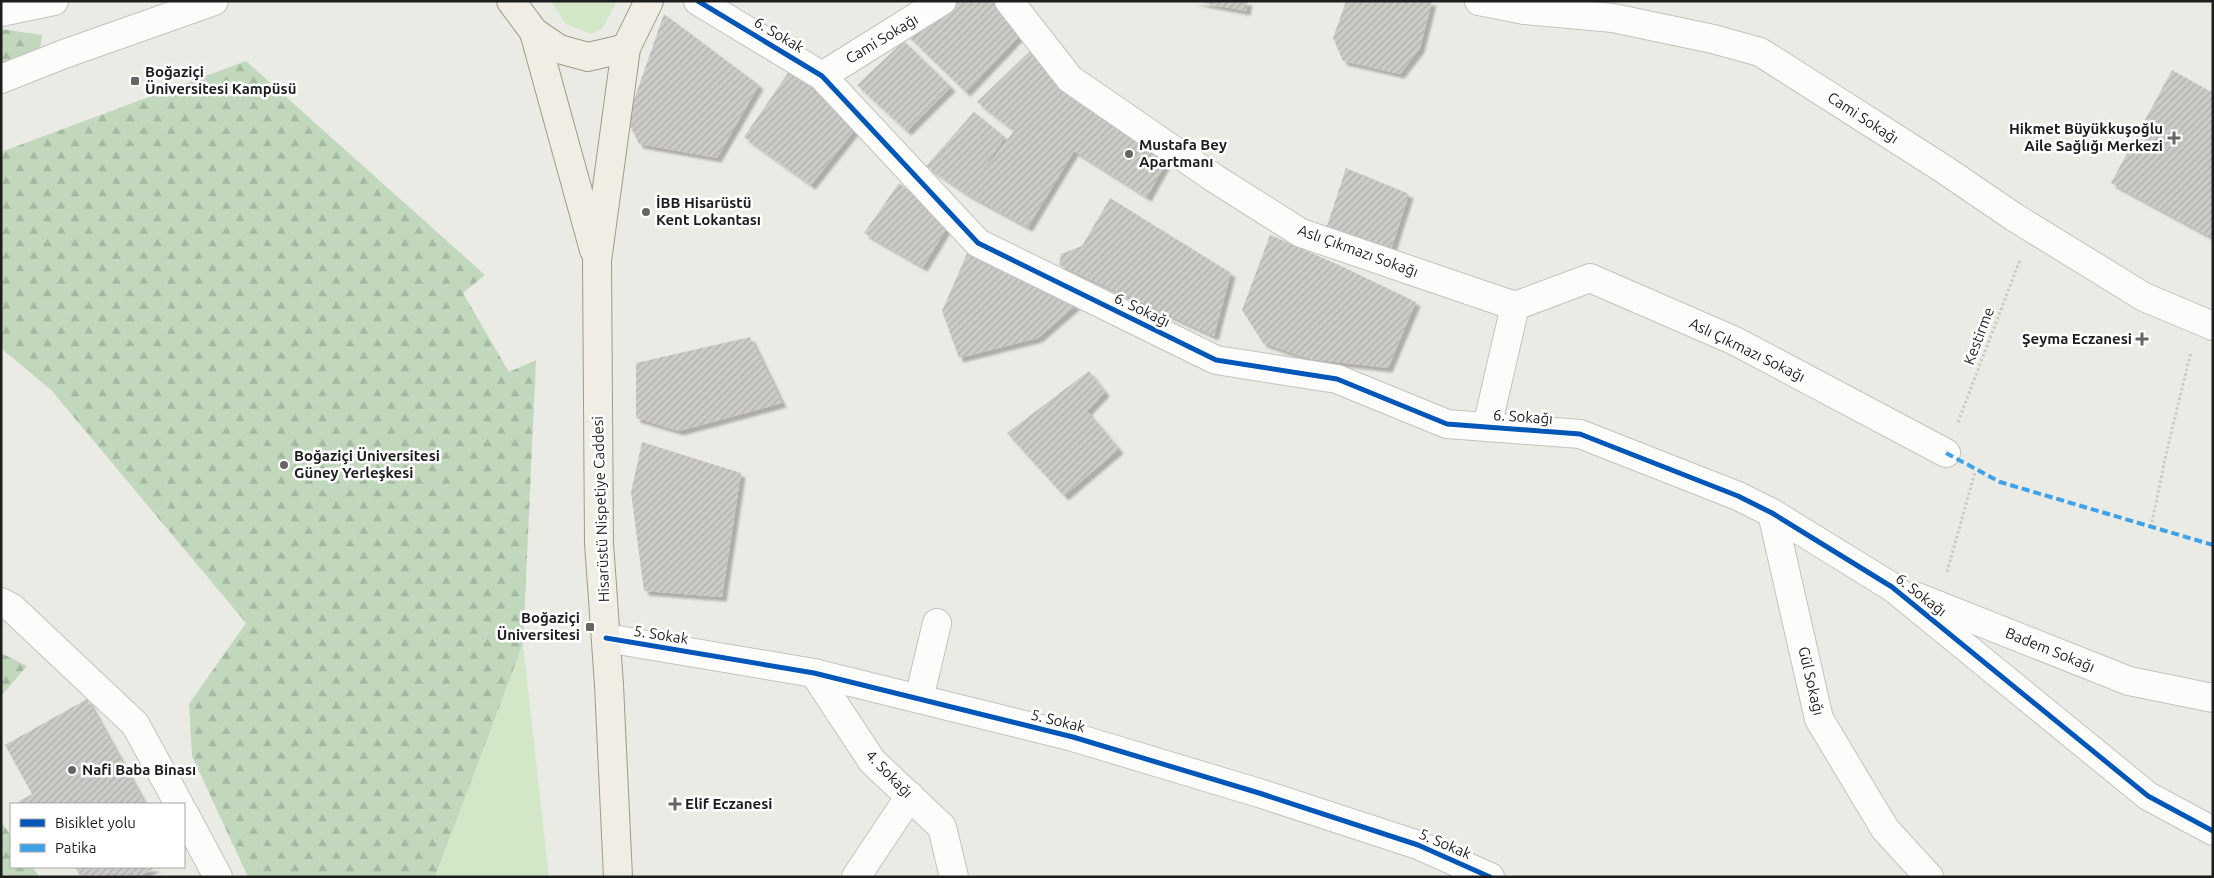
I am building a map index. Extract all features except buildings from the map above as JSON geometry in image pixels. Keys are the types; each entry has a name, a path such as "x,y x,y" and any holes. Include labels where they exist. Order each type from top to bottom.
{"main road":[{"name":"Hisarüstü Nispetiye Caddesi","path":"511,1 534,32 597,261"},
{"name":"Hisarüstü Nispetiye Caddesi","path":"618,877 606,638 599,542 597,261 626,48 649,1"},
{"path":"534,32 559,49 588,57 626,48"}],"street":[{"path":"1,12 54,1"},
{"path":"1,79 64,54 214,1"},
{"name":"6. Sokak","path":"698,1 822,76"},
{"name":"Cami Sokağı","path":"822,76 942,1"},
{"name":"Aslı Çıkmazı Sokağı","path":"1009,1 1070,79 1214,178 1301,233 1515,306 1590,278 1735,341 1946,453"},
{"name":"Cami Sokağı","path":"1479,1 1524,10 1613,18 1713,39 1760,52 2033,228 2144,297 2206,323"},
{"name":"6. Sokağı","path":"822,76 978,243 1216,360 1338,379 1447,424 1580,434 1738,496 1772,512 1892,587 2148,796 2213,832"},
{"path":"1487,427 1515,306"},
{"name":"Gül Sokağı","path":"1772,512 1819,719 1885,829 1929,877"},
{"name":"Badem Sokağı","path":"1892,587 2129,682 2213,698"},
{"path":"1,602 12,608 135,724 178,803"},
{"path":"918,699 937,622"},
{"name":"5. Sokak","path":"606,638 814,673 1073,737 1259,793 1418,845 1490,877"},
{"name":"4. Sokağı","path":"814,673 872,761 942,827 954,877"},
{"path":"856,877 910,796"},
{"path":"185,815 218,877"}],"path":[{"path":"2151,527 2167,450 2206,323"},
{"path":"1938,605 1976,469"}],"green space":[{"path":"551,1 617,1 602,29 591,34 566,24"},
{"path":"1,29 42,35 40,50 1,65"},
{"path":"246,61 485,275 463,293 509,372 536,360 523,644 435,877 248,877 192,756 189,704 246,623 52,391 1,348 1,152"},
{"path":"523,644 549,877 435,877"},
{"path":"1,653 27,666 1,696"},
{"path":"1,821 10,834 10,868 34,868 39,877 1,877"}],"marked path":[{"path":"1946,453 2000,482 2213,545"}],"cycle path":[{"path":"698,1 822,76 978,243 1216,360 1337,379 1447,424 1580,434 1738,496 1772,513 1892,587 2148,796 2213,831"},
{"path":"606,638 814,673 1073,737 1259,793 1418,845 1490,877"}],"place":[{"name":"Boğaziçi Üniversitesi Kampüsü","path":"135,81"},
{"name":"Hikmet Büyükkuşoğlu Aile Sağlığı Merkezi","path":"2174,138"},
{"name":"Mustafa Bey Apartmanı","path":"1129,154"},
{"name":"İBB Hisarüstü Kent Lokantası","path":"646,212"},
{"name":"Şeyma Eczanesi","path":"2142,339"},
{"name":"Boğaziçi Üniversitesi Güney Yerleşkesi","path":"284,465"},
{"name":"Boğaziçi Üniversitesi","path":"590,627"},
{"name":"Nafi Baba Binası","path":"72,770"},
{"name":"Elif Eczanesi","path":"675,804"}]}
